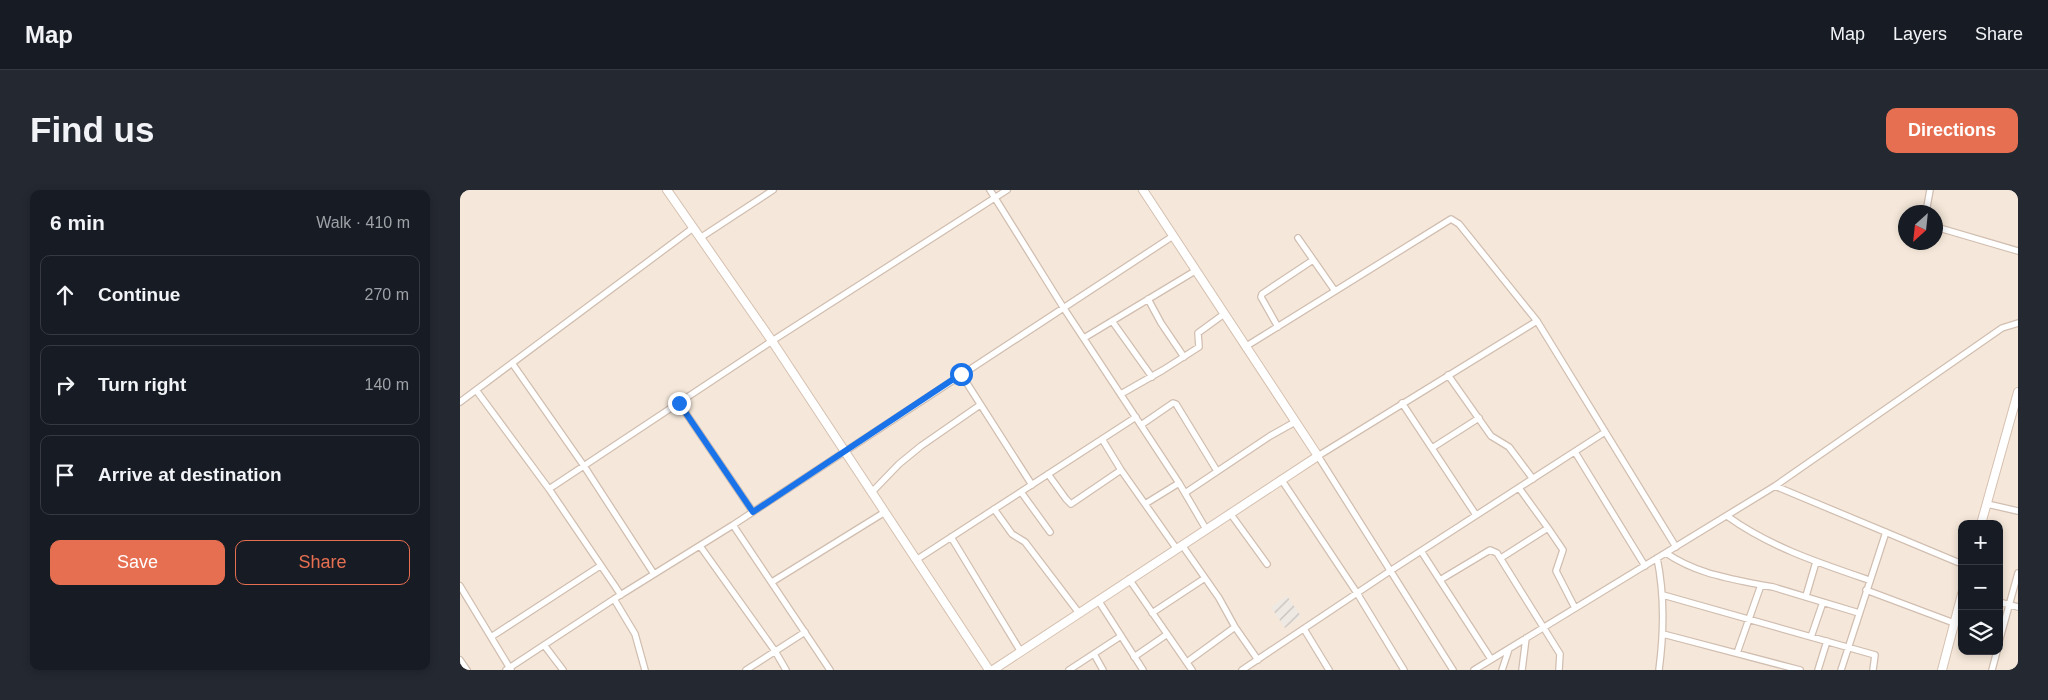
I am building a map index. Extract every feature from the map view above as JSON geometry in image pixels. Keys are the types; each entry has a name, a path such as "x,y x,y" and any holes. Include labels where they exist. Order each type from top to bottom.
{"street":[{"path":"667,190 772,341 989,670"},
{"path":"700,238 773,190"},
{"path":"990,190 1063,307 1185,493 1206,529"},
{"path":"549,489 772,341 1007,190"},
{"path":"1143,190 1318,456 1453,670"},
{"path":"1927,205 1930,190"},
{"path":"1245,347 1448,220 1454,219 1536,321 1676,546"},
{"path":"460,402 693,228"},
{"path":"1943,229 2018,251"},
{"path":"460,586 509,669 620,595 753,512 1173,236"},
{"path":"1298,238 1335,291"},
{"path":"1278,327 1261,297 1262,294 1313,260"},
{"path":"1084,338 1196,271"},
{"path":"1148,299 1161,323 1184,357"},
{"path":"1121,394 1152,377 1198,347 1200,344 1196,336 1198,333 1224,314"},
{"path":"1112,321 1152,377"},
{"path":"993,670 1281,479 1536,321"},
{"path":"1474,670 1775,486 2002,328 2018,323"},
{"path":"512,363 584,466 654,574"},
{"path":"961,374 1032,485"},
{"path":"1448,375 1491,436 1509,447 1533,479"},
{"path":"476,390 549,489 620,595"},
{"path":"1982,520 2016,411 2018,392"},
{"path":"679,403 753,512"},
{"path":"1141,425 1173,403 1176,404 1217,471"},
{"path":"1402,403 1476,516"},
{"path":"872,492 899,464 921,446 980,404"},
{"path":"916,560 1136,417"},
{"path":"1432,448 1479,418"},
{"path":"1185,493 1295,422"},
{"path":"1242,670 1390,571 1605,432"},
{"path":"1102,439 1145,504 1205,578 1258,660"},
{"path":"1574,452 1645,566"},
{"path":"1048,474 1071,504 1121,470"},
{"path":"1281,479 1357,593 1404,670"},
{"path":"1145,504 1179,484"},
{"path":"1775,486 1958,562"},
{"path":"1519,488 1563,550 1556,571 1575,608"},
{"path":"1021,492 1050,532"},
{"path":"1987,504 2018,511"},
{"path":"994,509 1012,534 1025,542 1079,613"},
{"path":"772,582 885,512"},
{"path":"1230,513 1267,564"},
{"path":"1727,516 1764,540 1816,562 1869,580"},
{"path":"733,525 830,670"},
{"path":"1501,558 1548,528"},
{"path":"1841,670 1886,532"},
{"path":"951,537 1021,652"},
{"path":"700,546 775,651 786,670"},
{"path":"1440,580 1490,550 1494,551 1501,558 1560,654 1559,670"},
{"path":"1421,551 1491,659"},
{"path":"1666,553 1700,571 1773,587 1859,613"},
{"path":"1657,558 1663,595 1663,634 1659,670"},
{"path":"1806,596 1816,562"},
{"path":"490,636 600,566"},
{"path":"2003,627 2018,573"},
{"path":"1152,612 1205,578"},
{"path":"1129,580 1192,670"},
{"path":"1737,653 1761,585"},
{"path":"1866,590 1954,623"},
{"path":"1663,595 1875,654 1873,670"},
{"path":"614,599 635,634 645,670"},
{"path":"1098,600 1143,670"},
{"path":"1811,637 1823,602"},
{"path":"2003,603 2018,607"},
{"path":"1942,670 1958,608"},
{"path":"1187,662 1235,627"},
{"path":"1304,629 1329,670"},
{"path":"746,670 805,632"},
{"path":"1663,634 1800,670"},
{"path":"1134,657 1166,635"},
{"path":"1069,670 1120,636"},
{"path":"1522,670 1526,638"},
{"path":"1818,670 1827,641"},
{"path":"544,645 563,670"},
{"path":"1502,670 1509,649"},
{"path":"1094,654 1102,670"},
{"path":"1992,670 1996,655"},
{"path":"460,660 467,670"}],"shaded area":[{"path":"460,190 2018,190 2018,670 460,670"},
{"path":"1287,596 1301,616 1285,628 1271,607"}],"route":[{"path":"679,403 753,512 961,374"}]}
